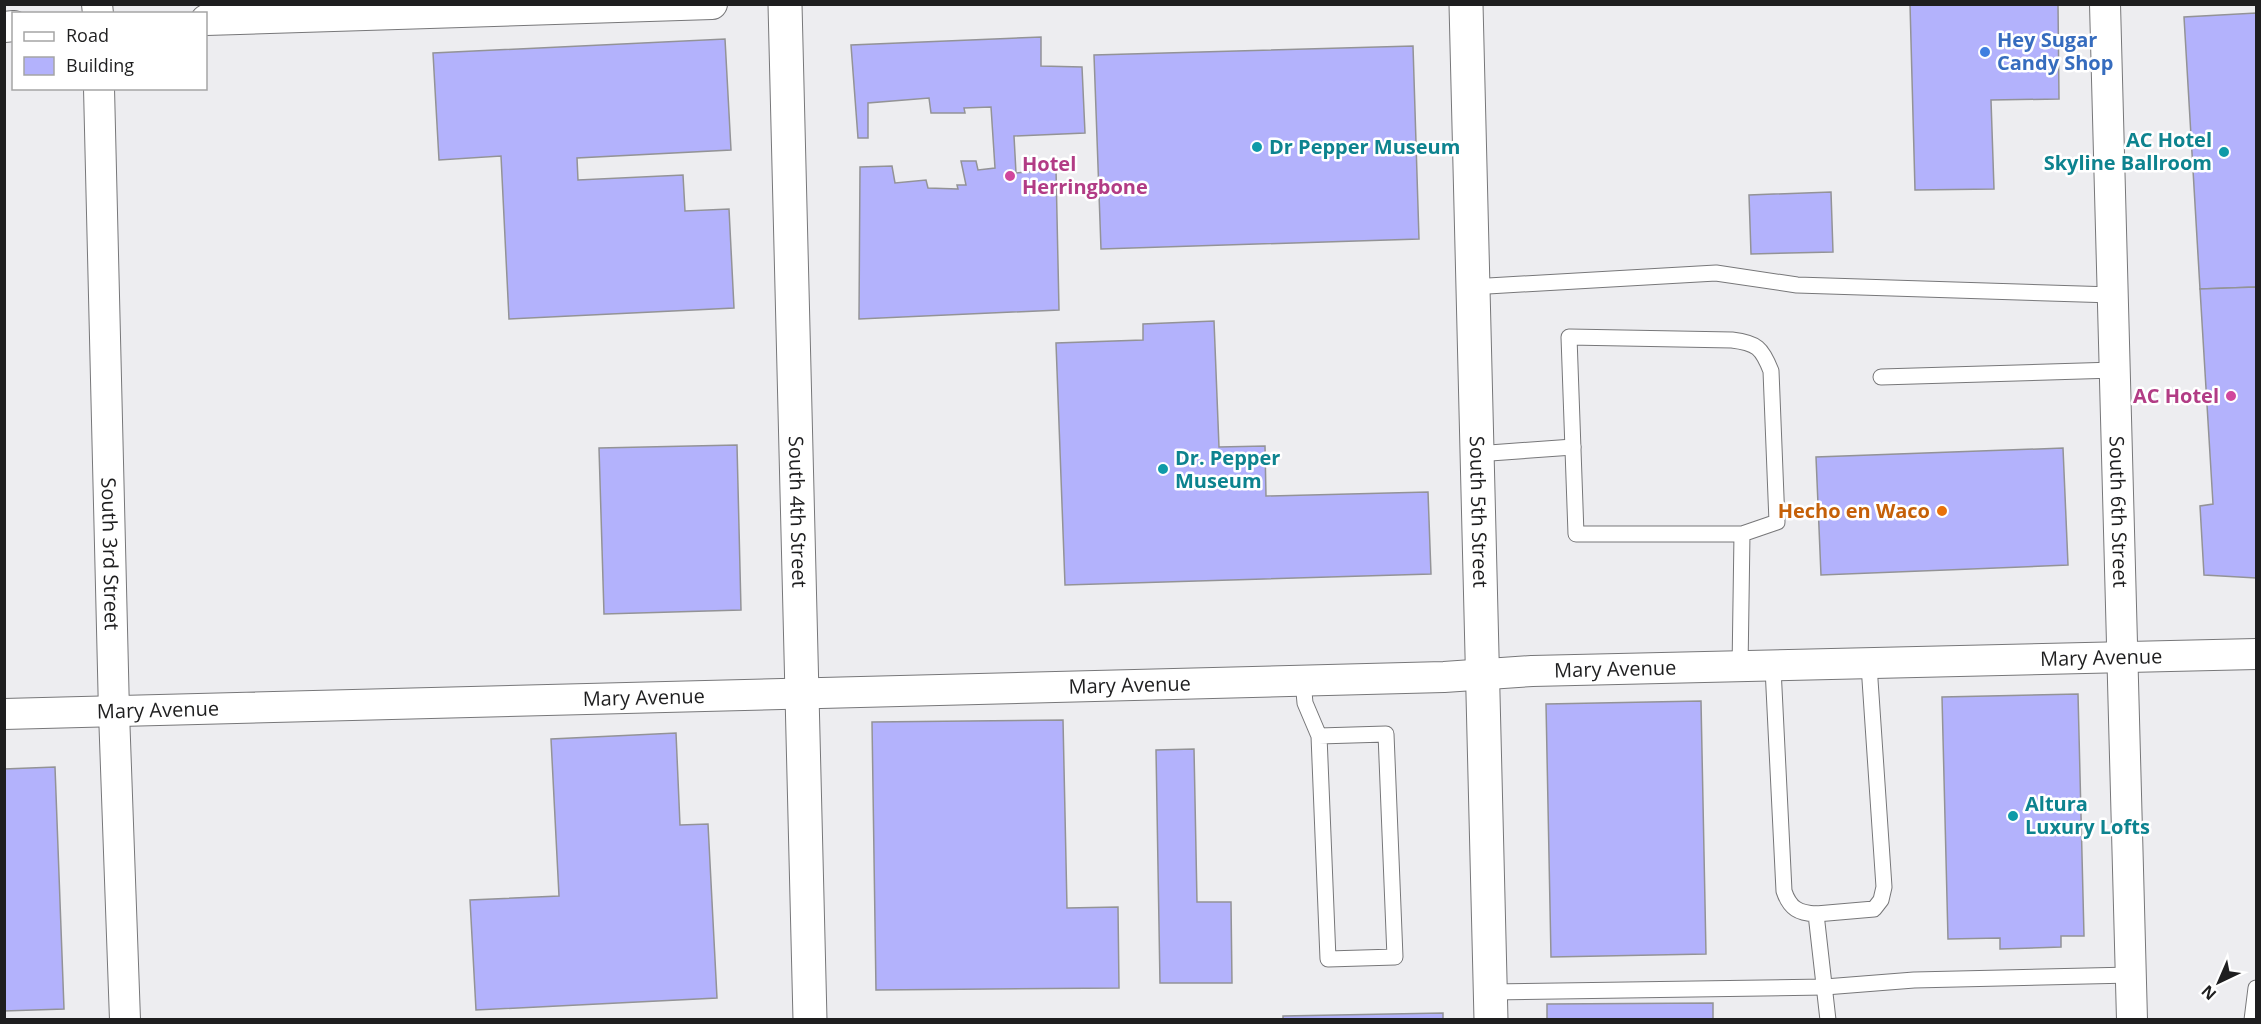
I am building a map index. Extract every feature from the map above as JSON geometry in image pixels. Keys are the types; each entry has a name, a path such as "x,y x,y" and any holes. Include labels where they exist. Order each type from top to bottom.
{"street":[{"path":"207,20 712,4"},
{"name":"South 4th Street","path":"785,4 810,1020"},
{"name":"South 5th Street","path":"1466,4 1490,1006"},
{"name":"South 6th Street","path":"2105,4 2132,1020"},
{"name":"South 3rd Street","path":"99,90 114,712 125,1020"},
{"name":"Mary Avenue","path":"4,714 1303,681 1482,675 1532,671 1740,669 2256,654"}],"lane":[{"path":"1472,287 1716,273 1797,285 2113,295"},
{"path":"1569,337 1751,342 1764,354 1772,371 1777,522 1742,534 1576,534 1573,447 1569,337"},
{"path":"1881,377 2115,370"},
{"path":"1476,454 1573,447"},
{"path":"1740,669 1742,534"},
{"path":"1773,668 1784,891 1792,906 1800,913 1816,914 1874,909 1881,900 1884,887 1869,665"},
{"path":"1303,681 1305,703 1319,736 1328,959 1395,957 1386,734 1319,736"},
{"path":"1816,914 1828,1020"},
{"path":"1490,1006 1914,980 2131,975"},
{"path":"2252,1020 2256,988"}],"building":[{"name":"Hey Sugar Candy Shop","path":"1910,4 2058,4 2059,99 1991,100 1994,189 1915,190"},
{"name":"AC Hotel Skyline Ballroom","path":"2256,13 2256,287 2200,289 2184,17"},
{"name":"Hotel Herringbone","path":"1041,37 1041,66 1082,67 1085,133 1014,136 1016,173 1056,169 1059,310 859,319 860,167 892,166 895,183 926,180 928,188 958,189 957,185 966,185 961,161 976,161 978,170 995,168 991,107 964,108 965,113 931,113 929,98 868,103 868,138 858,138 851,45"},
{"path":"725,39 731,150 577,158 578,180 683,175 685,211 729,209 734,308 509,319 501,156 439,160 433,53"},
{"name":"Dr Pepper Museum","path":"1413,46 1419,239 1101,249 1094,55"},
{"path":"1831,192 1833,252 1751,254 1749,195"},
{"name":"AC Hotel","path":"2256,287 2256,578 2204,575 2200,506 2213,504 2200,289"},
{"name":"Dr. Pepper Museum","path":"1214,321 1219,447 1265,446 1266,496 1428,492 1431,574 1065,585 1056,343 1143,340 1143,324"},
{"path":"737,445 741,610 604,614 599,448"},
{"name":"Hecho en Waco","path":"2063,448 2068,565 1821,575 1816,457"},
{"name":"Altura Luxury Lofts","path":"2078,694 2084,936 2061,936 2061,947 2000,949 2000,938 1948,939 1942,697"},
{"path":"1701,701 1706,954 1551,957 1546,704"},
{"path":"1063,720 1067,908 1118,907 1119,988 876,990 872,722"},
{"path":"676,733 680,825 708,824 717,998 476,1010 470,900 559,896 551,739"},
{"path":"1194,749 1197,902 1231,902 1232,983 1160,983 1156,750"},
{"path":"55,767 64,1009 4,1011 4,769"},
{"path":"1713,1003 1713,1020 1547,1020 1547,1004"},
{"path":"1443,1013 1443,1020 1283,1020 1283,1016"}],"place":[{"name":"Hey Sugar Candy Shop","path":"1985,52"},
{"name":"Dr Pepper Museum","path":"1257,147"},
{"name":"AC Hotel Skyline Ballroom","path":"2224,152"},
{"name":"Hotel Herringbone","path":"1010,176"},
{"name":"AC Hotel","path":"2231,396"},
{"name":"Dr. Pepper Museum","path":"1163,469"},
{"name":"Hecho en Waco","path":"1942,511"},
{"name":"Altura Luxury Lofts","path":"2013,816"}]}
